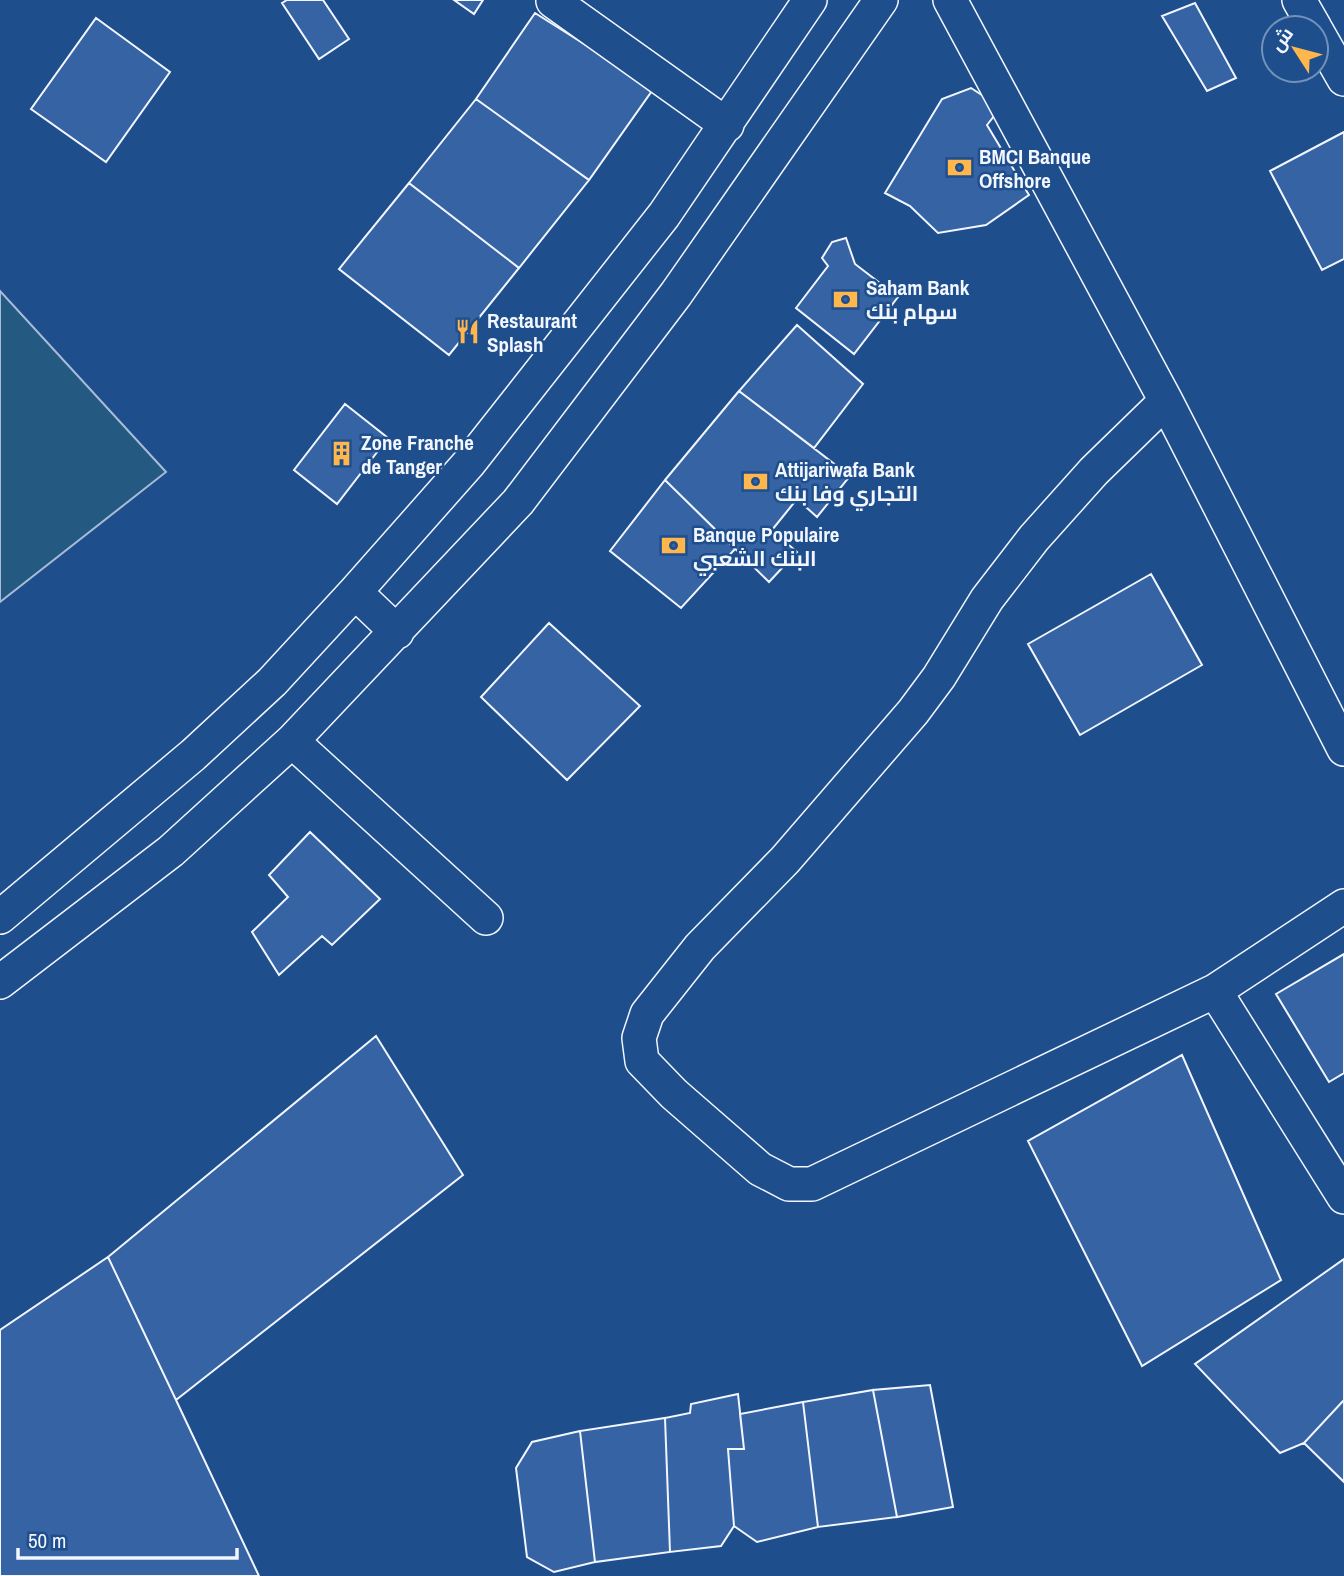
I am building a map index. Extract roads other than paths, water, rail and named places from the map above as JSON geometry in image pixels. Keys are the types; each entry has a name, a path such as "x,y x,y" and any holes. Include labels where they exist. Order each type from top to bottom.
{"street":[{"path":"0,917 193,755 272,682 469,463 664,215 810,0"},
{"path":"0,982 171,851 292,741 518,502 676,293 881,0"},
{"path":"950,0 1166,401 1344,749"},
{"path":"553,1 727,125"},
{"path":"1330,55 1344,79"},
{"path":"1166,401 1094,471 1034,538 987,599 939,677 912,712 785,860 700,947 647,1014 639,1038 642,1061 674,1094 760,1170 789,1184 812,1184 1215,990 1344,906"},
{"path":"355,592 397,632"},
{"path":"292,741 485,918"},
{"path":"1215,990 1344,1197"}],"place":[{"name":"BMCI Banque Offshore","path":"959,168"},
{"name":"Saham Bank سهام بنك","path":"846,299"},
{"name":"Restaurant Splash","path":"467,332"},
{"name":"Zone Franche de Tanger","path":"341,454"},
{"name":"Attijariwafa Bank التجاري وفا بنك","path":"755,481"},
{"name":"Banque Populaire البنك الشعبي","path":"673,546"}]}
